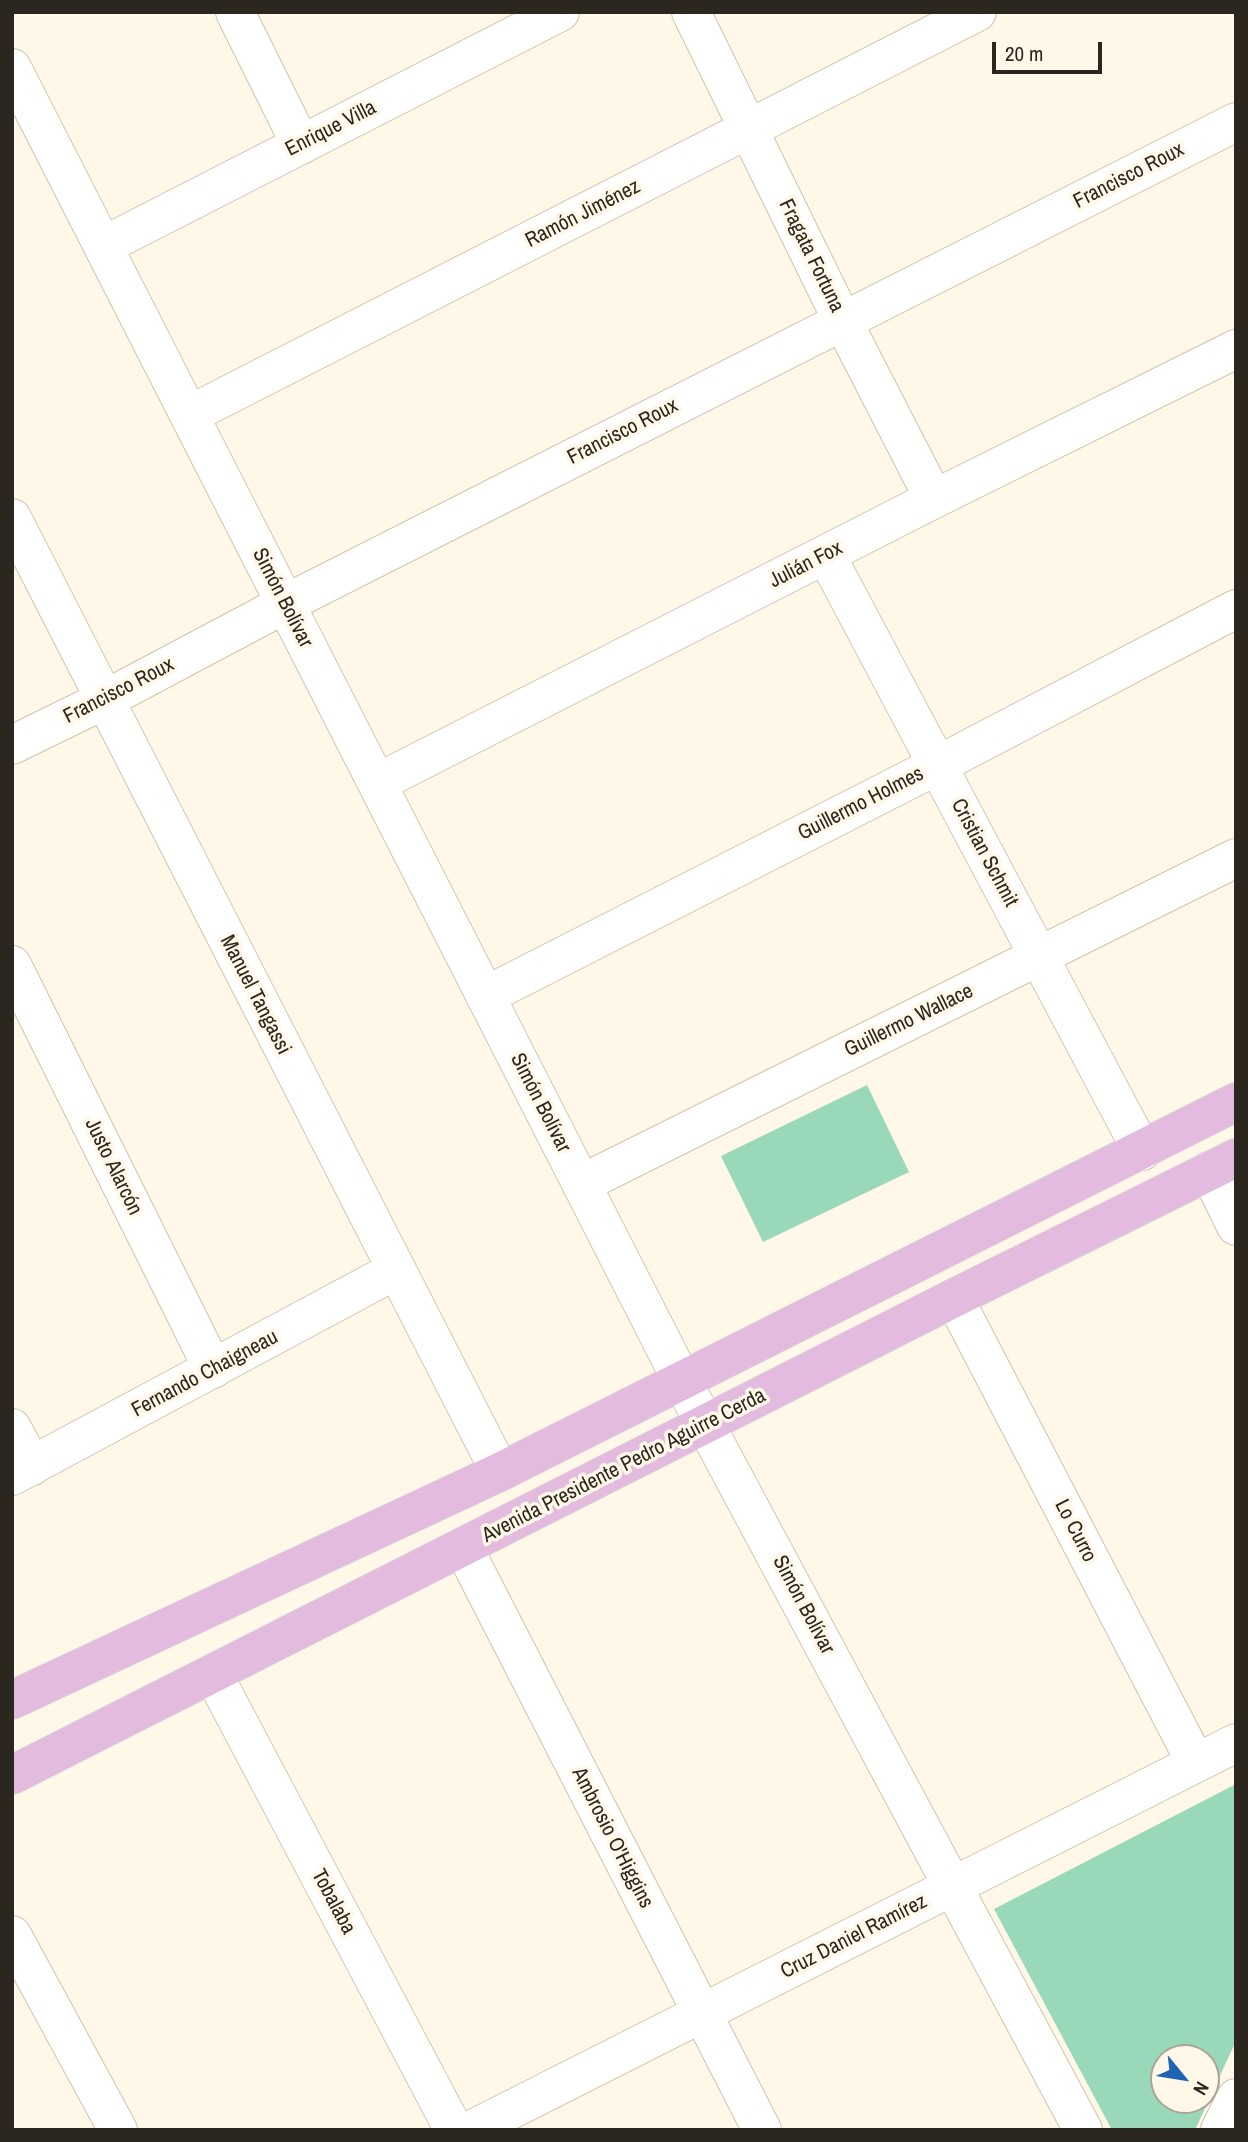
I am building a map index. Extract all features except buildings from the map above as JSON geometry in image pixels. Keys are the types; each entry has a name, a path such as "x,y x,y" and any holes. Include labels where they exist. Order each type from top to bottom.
{"main road":[{"path":"12,1700 500,1472 1236,1102"},
{"name":"Avenida Presidente Pedro Aguirre Cerda","path":"12,1775 706,1426 954,1298 1223,1165"}],"street":[{"path":"235,12 301,145"},
{"name":"Enrique Villa","path":"103,246 559,12"},
{"name":"Fragata Fortuna","path":"691,12 842,320 934,499"},
{"name":"Ramón Jiménez","path":"189,415 977,12"},
{"name":"Simón Bolívar","path":"12,68 23,114 103,246 682,1381 1083,2130"},
{"name":"Francisco Roux","path":"12,745 842,320 1236,122"},
{"name":"Julián Fox","path":"377,783 934,499 1236,349"},
{"name":"Manuel Tangassi","path":"12,518 500,1472"},
{"name":"Cristian Schmit","path":"826,555 1142,1151"},
{"name":"Guillermo Holmes","path":"485,996 938,765 1236,609"},
{"name":"Guillermo Wallace","path":"581,1184 1236,858"},
{"name":"Justo Alarcón","path":"12,965 213,1370"},
{"path":"1223,1165 1236,1226"},
{"name":"Fernando Chaigneau","path":"22,1471 396,1270"},
{"name":"Lo Curro","path":"954,1298 1196,1763"},
{"path":"12,1428 22,1471"},
{"name":"Ambrosio O'Higgins","path":"463,1547 762,2130"},
{"name":"Tobalaba","path":"213,1674 454,2130"},
{"name":"Cruz Daniel Ramírez","path":"471,2130 1236,1743"},
{"path":"12,1935 112,2128"},
{"path":"1220,2130 1236,2098"}],"green space":[{"path":"867,1085 909,1172 763,1242 721,1156"},
{"path":"1236,1784 1236,2041 1220,2076 1220,2044 1150,2044 1150,2114 1202,2114 1195,2130 1112,2130 994,1909"}]}
